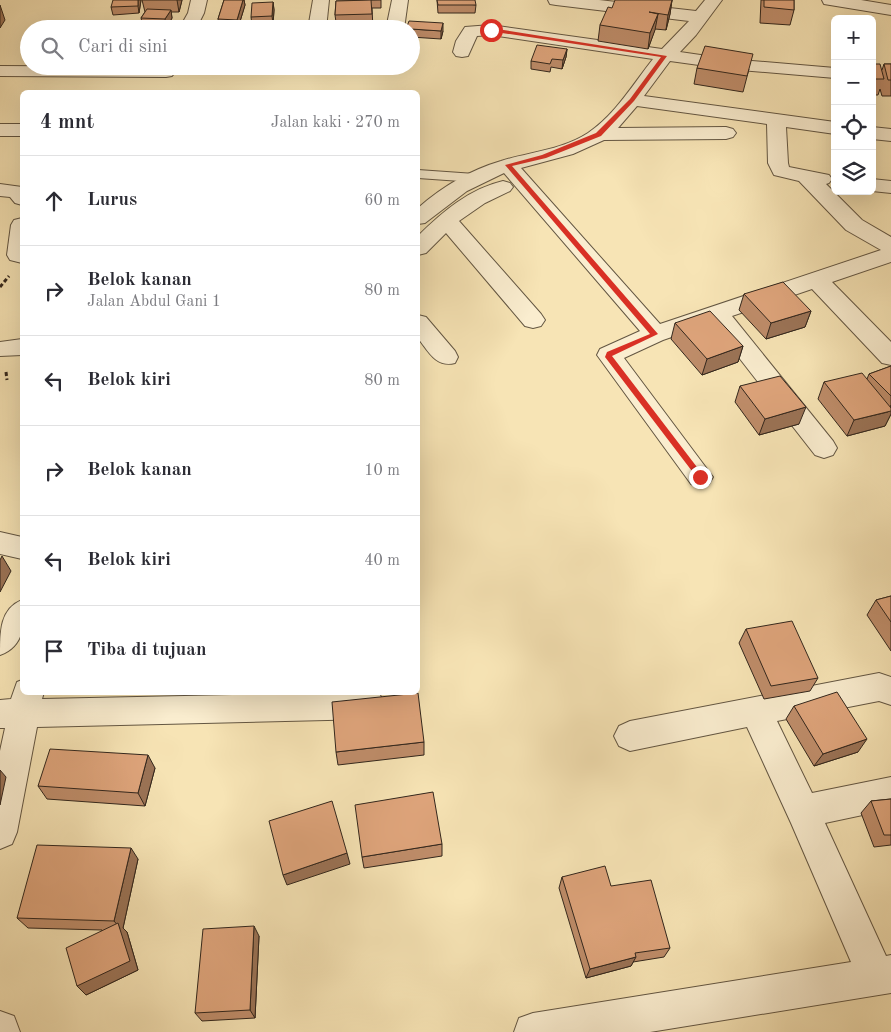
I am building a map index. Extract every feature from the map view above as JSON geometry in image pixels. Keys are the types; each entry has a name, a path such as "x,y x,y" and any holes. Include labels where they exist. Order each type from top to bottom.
{"street":[{"path":"191,20 199,0"},
{"path":"318,20 321,0"},
{"path":"397,20 400,0"},
{"path":"556,0 701,17"},
{"path":"420,246 447,220 474,199 515,173 544,157 598,134 632,100 665,56 681,41 714,0"},
{"path":"830,0 891,10"},
{"path":"462,52 465,41 471,32 485,30 728,64 831,73"},
{"path":"0,71 20,71"},
{"path":"156,90 164,75"},
{"path":"0,78 54,78"},
{"path":"632,100 831,127"},
{"path":"776,120 778,163 781,171 831,179"},
{"path":"0,130 20,130"},
{"path":"598,134 726,133"},
{"path":"876,133 891,135"},
{"path":"420,216 452,190 475,178 515,173"},
{"path":"515,173 655,334"},
{"path":"806,176 854,225 891,246"},
{"path":"876,185 891,187"},
{"path":"0,190 17,192 20,196"},
{"path":"447,220 533,320"},
{"path":"14,231 18,255 20,256"},
{"path":"700,477 608,357 610,354 655,334 891,254"},
{"path":"816,279 891,357"},
{"path":"718,314 824,448"},
{"path":"420,324 446,357"},
{"path":"0,642 20,615"},
{"path":"630,736 880,688 891,691"},
{"path":"0,832 17,706 299,708 381,705"},
{"path":"533,1032 883,975 756,712"},
{"path":"803,811 891,794"}],"lane":[{"path":"420,174 475,178"}],"building":[{"path":"113,0 138,0 138,6 111,7"},
{"path":"224,0 243,0 237,20 218,19"},
{"path":"371,0 372,14 335,15 336,1"},
{"path":"437,0 475,0 476,5 438,5"},
{"path":"615,0 672,0 668,15 649,12 658,14 650,33 600,25 608,7 612,8"},
{"path":"764,0 794,0 794,10 764,7"},
{"path":"273,2 272,16 251,17 252,3"},
{"path":"147,9 171,10 165,19 141,18"},
{"path":"420,22 443,23 441,31 420,30"},
{"path":"537,45 567,49 563,60 552,59 550,64 531,61"},
{"path":"705,46 753,54 747,76 697,68"},
{"path":"876,64 880,64 884,79 876,79"},
{"path":"884,64 891,64 891,80 888,80"},
{"path":"783,282 811,311 771,323 744,294"},
{"path":"710,311 743,346 707,359 675,323"},
{"path":"891,366 891,396 869,374"},
{"path":"862,373 891,408 891,411 854,420 824,382"},
{"path":"780,376 806,407 765,419 740,386"},
{"path":"891,596 891,622 876,600"},
{"path":"792,621 818,678 771,686 746,629"},
{"path":"837,692 867,739 823,754 794,706"},
{"path":"399,695 418,695 424,742 336,752 332,702"},
{"path":"50,749 148,755 138,793 38,786"},
{"path":"433,792 442,844 362,857 355,805"},
{"path":"891,799 891,835 884,835 871,801"},
{"path":"332,801 347,853 283,875 269,821"},
{"path":"37,845 131,848 114,921 17,918"},
{"path":"605,866 611,886 651,880 670,948 635,953 636,957 590,969 562,877"},
{"path":"118,923 130,961 77,986 66,948"},
{"path":"254,926 250,1010 195,1013 203,929"}],"route":[{"path":"491,30 665,56 632,100 598,134 544,157 508,165 655,334 610,354 608,357 700,477"}]}
